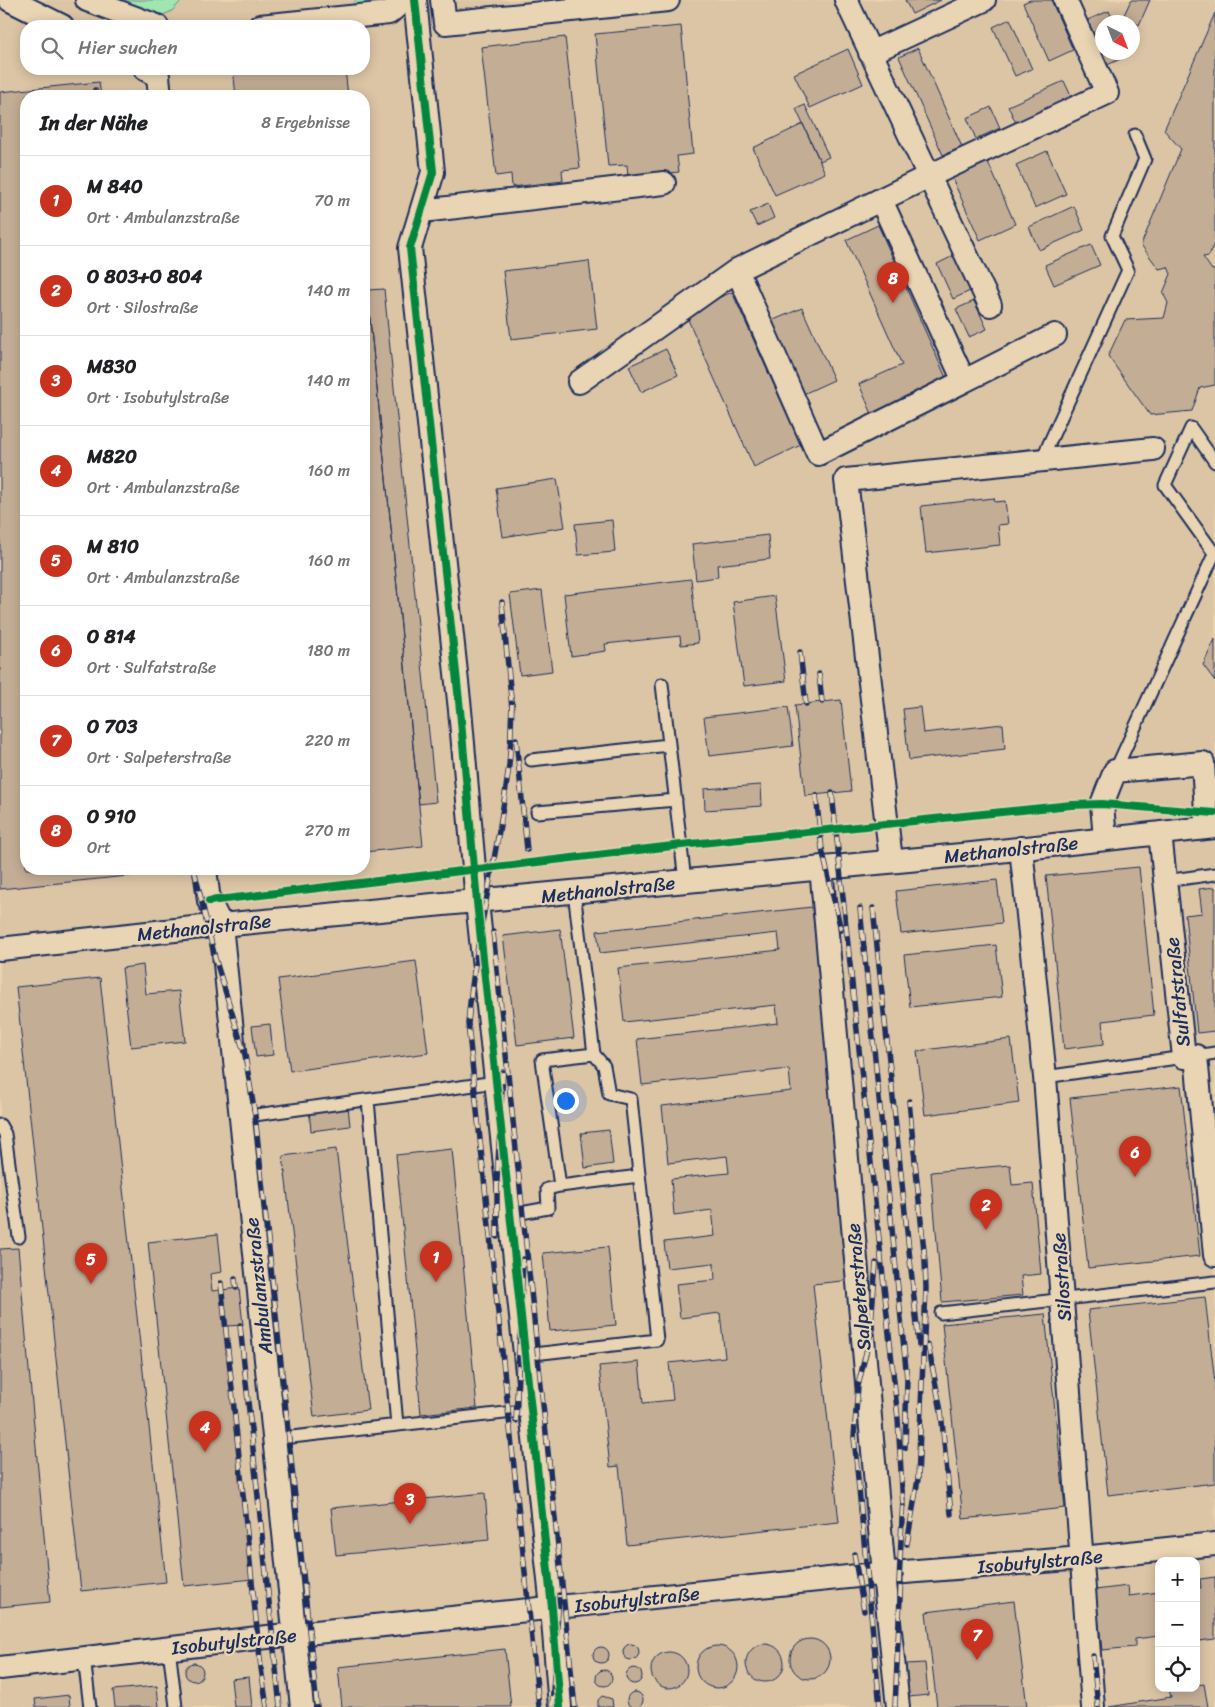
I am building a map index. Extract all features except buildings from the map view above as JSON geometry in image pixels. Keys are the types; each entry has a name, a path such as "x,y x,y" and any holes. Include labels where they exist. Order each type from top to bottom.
{"street":[{"path":"10,0 50,20"},
{"path":"87,0 141,20"},
{"path":"315,20 389,12 404,0"},
{"path":"415,0 433,172 410,248 461,720 477,902 552,1608 560,1707"},
{"path":"442,0 445,22 668,0"},
{"path":"846,0 990,305"},
{"path":"870,53 984,0"},
{"path":"579,382 737,270 929,176 1107,93 1065,0"},
{"path":"156,75 158,76 159,90"},
{"path":"422,211 664,183"},
{"path":"881,200 964,380"},
{"path":"737,270 818,454 1055,335"},
{"path":"891,860 846,480 1153,449"},
{"path":"1105,838 1102,804 1115,771 1209,763 1211,828"},
{"name":"Methanolstraße","path":"0,949 221,925 477,902 1211,828"},
{"name":"Sulfatstraße","path":"1160,833 1165,881 1199,1055 1215,1256"},
{"name":"Silostraße","path":"1021,848 1045,1077 1093,1707"},
{"name":"Salpeterstraße","path":"821,867 884,1574 898,1707"},
{"name":"Ambulanzstraße","path":"206,875 208,901 221,925 302,1707"},
{"name":"Isobutylstraße","path":"0,1668 170,1648 884,1574 1082,1558 1215,1544"}],"lane":[{"path":"1042,459 1128,270 1112,236 1145,159 1136,135"},
{"path":"1115,771 1215,553 1165,485 1191,428 1215,462"},
{"path":"662,684 685,881"},
{"path":"531,760 669,745"},
{"path":"537,812 676,800"},
{"path":"1165,881 1215,874"},
{"path":"525,1355 657,1340 631,1098 609,1094 604,1066 594,1054 574,892"},
{"path":"560,1186 542,1060 594,1054"},
{"path":"1045,1077 1199,1055"},
{"path":"241,1117 496,1082"},
{"path":"368,1100 397,1425"},
{"path":"0,1125 5,1134 19,1237"},
{"path":"510,1215 548,1208 547,1189 640,1176"},
{"path":"941,1313 1215,1282"},
{"path":"274,1439 531,1410"},
{"path":"170,1648 176,1707"},
{"path":"84,1658 90,1707"}],"shaded area":[{"path":"0,0 1215,0 1215,1707 0,1707"}],"green space":[{"path":"117,0 182,0 172,11 159,17"},
{"path":"356,0 388,0 352,6"}],"railway":[{"path":"502,602 512,709"},
{"path":"800,652 806,704"},
{"path":"819,674 822,702"},
{"path":"512,704 510,757 505,797 481,926 468,1024 539,1707"},
{"path":"516,739 527,850"},
{"path":"832,793 898,1419 903,1506"},
{"path":"816,795 822,849 841,930"},
{"path":"195,875 215,958 245,1055 255,1115 317,1707"},
{"path":"860,908 907,1379 905,1448"},
{"path":"873,908 919,1345"},
{"path":"493,932 575,1707"},
{"path":"497,1237 497,1181 503,1072"},
{"path":"907,1544 918,1479 926,1288 909,1101"},
{"path":"516,1421 523,1259"},
{"path":"876,1263 870,1336 858,1386 854,1437 880,1707"},
{"path":"235,1279 236,1288"},
{"path":"221,1283 261,1668 267,1707"},
{"path":"240,1325 280,1707"},
{"path":"928,1345 941,1411 951,1514"},
{"path":"899,1583 903,1498"},
{"path":"854,1554 864,1611"},
{"path":"895,1707 901,1576"},
{"path":"552,1707 559,1595"},
{"path":"1093,1656 1098,1707"}],"cycle path":[{"path":"415,0 433,172 410,248 460,710 477,902 552,1608 560,1707"},
{"path":"209,901 681,845 1071,805 1102,804 1215,813"}],"place":[{"name":"O 910","path":"893,303"},
{"name":"O 814","path":"1135,1177"},
{"name":"O 803+O 804","path":"986,1230"},
{"name":"M 840","path":"436,1282"},
{"name":"M 810","path":"91,1284"},
{"name":"M820","path":"205,1452"},
{"name":"M830","path":"410,1524"},
{"name":"O 703","path":"977,1660"}]}
